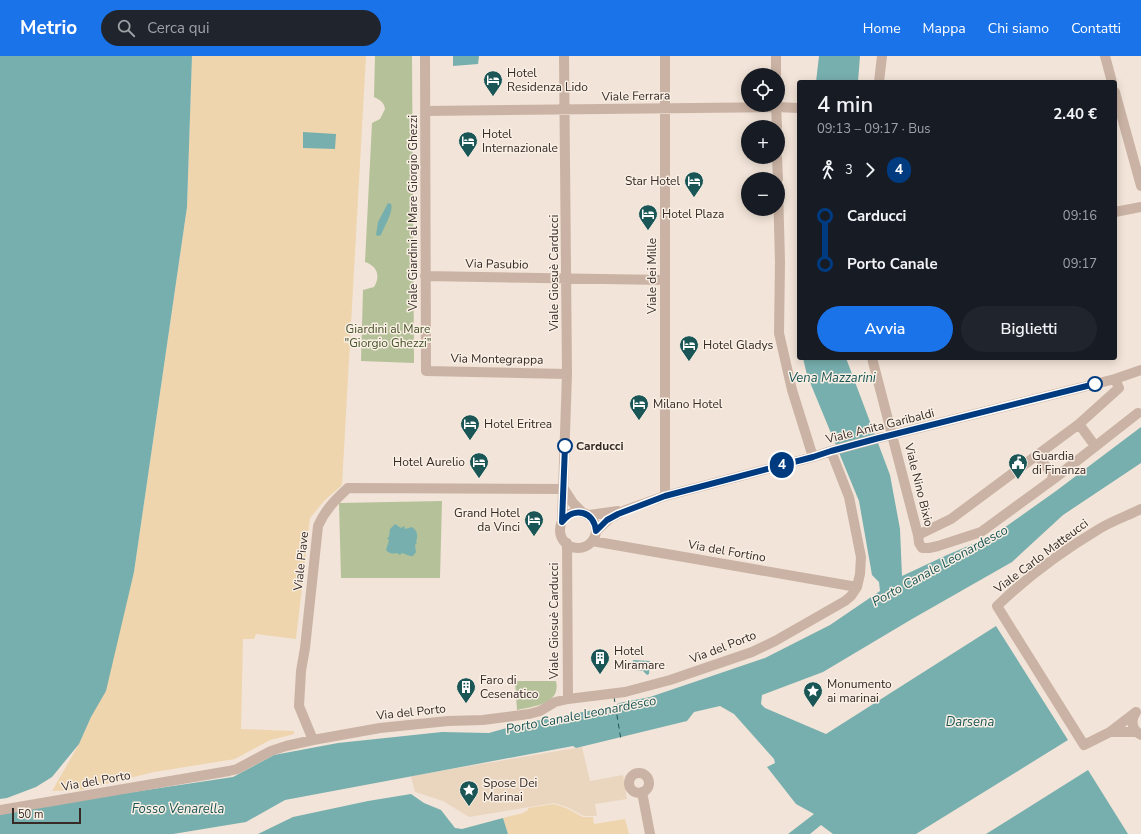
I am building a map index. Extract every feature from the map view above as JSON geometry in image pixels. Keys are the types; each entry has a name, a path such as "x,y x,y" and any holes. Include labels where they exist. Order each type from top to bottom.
{"street":[{"name":"Viale Giardini al Mare Giorgio Ghezzi","path":"425,56 426,371"},
{"name":"Viale Giosuè Carducci","path":"562,522 567,374 564,56"},
{"name":"Viale dei Mille","path":"665,56 665,496"},
{"path":"776,56 776,68"},
{"path":"879,80 882,56"},
{"path":"1105,56 1111,80"},
{"path":"1117,105 1141,186"},
{"name":"Viale Ferrara","path":"425,111 741,107"},
{"name":"Viale Ferrara","path":"785,107 797,108"},
{"path":"1117,212 1141,207"},
{"path":"779,216 779,333 792,390 813,457"},
{"name":"Via Pasubio","path":"425,276 665,280"},
{"name":"Viale Nino Bixio","path":"873,360 919,543 922,548 938,546 981,532 1055,478"},
{"name":"Viale Anita Garibaldi","path":"596,531 607,520 626,510 665,496 879,438 893,436 1115,379 1141,370"},
{"name":"Via Montegrappa","path":"426,371 567,374"},
{"path":"918,535 951,519 1079,424 1119,388 1115,379"},
{"path":"1037,456 1055,478 1138,413"},
{"path":"1079,424 1095,446"},
{"path":"831,451 849,496 861,557 860,574 857,587"},
{"name":"Viale Piave","path":"313,740 299,706 300,671 305,648 318,526 324,513 333,501 348,488 564,489"},
{"path":"564,489 573,503 585,514 596,525 596,531 592,541 583,547 577,548 567,543 561,533 562,522 570,514 585,514"},
{"name":"Viale Carlo Matteucci","path":"1110,732 1084,745 997,606 1009,594 1061,554 1089,535 1100,528 1141,509"},
{"name":"Viale Anita Garibaldi","path":"585,514 626,510"},
{"name":"Via del Fortino","path":"592,541 857,587"},
{"name":"Viale Giosuè Carducci","path":"567,543 566,590 568,699"},
{"name":"Via del Porto","path":"0,810 229,772 272,751 286,746 313,740 380,728 448,721 483,720 529,714 540,711 555,702 568,699 625,692 670,680 752,652 775,641 838,605 851,596 857,587"},
{"path":"1110,732 1139,710"},
{"path":"1139,710 1134,716 1132,724 1139,734"},
{"path":"1110,732 1139,734"},
{"path":"642,792 650,834"}],"green space":[{"name":"Giardini al Mare \"Giorgio Ghezzi\"","path":"375,56 412,56 414,363 361,361 363,290 374,287 377,279 377,272 375,269 365,262 372,123 380,119 385,109 384,105 374,97"},
{"path":"442,501 440,578 341,578 339,503"},
{"path":"515,681 556,681 557,686 555,694 552,698 543,704 517,710"}],"sand":[{"path":"192,56 366,56 342,485 324,501 310,518 296,639 256,634 254,639 243,639 241,729 294,731 294,734 270,740 235,759 154,772 81,790 52,791 79,744 91,717 134,572 187,207"},
{"path":"554,804 566,808 583,817 593,817 594,824 625,819 629,834 508,834 503,818 523,813 528,810 528,808"}],"shaded area":[{"path":"582,747 590,781 623,775 627,799 595,804 597,816 584,816 567,807 554,803 469,817 443,801 415,792 411,776"}],"water":[{"path":"0,56 192,56 187,207 134,572 106,691 91,717 79,744 52,777 36,787 7,798 0,799"},
{"path":"453,56 479,56 478,64 453,66"},
{"path":"819,56 860,56 858,80 816,80"},
{"path":"303,132 336,134 335,149 303,148"},
{"path":"388,203 391,204 392,207 390,215 381,235 378,236 376,235 378,222"},
{"path":"803,360 847,360 890,475 900,529 902,576 994,535 1056,491 1141,427 1141,463 1063,515 1012,562 823,672 762,695 761,704 765,708 826,734 996,626 1068,740 916,834 833,834 821,825 810,834 788,834 814,814 796,804 767,767 775,763 774,759 734,714 720,706 694,712 687,721 576,748 573,746 285,800 246,822 173,834 0,834 0,812 233,777 274,755 338,743 442,732 489,733 524,723 615,706 619,703 650,697 765,658 830,625 880,591 879,582 872,575 859,501 807,375"},
{"path":"395,524 401,528 404,526 405,529 412,527 416,532 416,552 413,556 402,553 400,555 397,553 394,554 386,550 389,540 387,538 389,537 390,529"},
{"path":"633,660 650,661 649,674 647,675 643,671 633,670"},
{"path":"1088,770 1128,834 986,834"},
{"path":"411,794 424,803 441,810 455,828 462,829 503,818 508,834 258,834 293,817 368,801"}],"ferry route":[{"path":"614,697 621,740"}],"bus line":[{"name":"4","path":"565,446 562,522 570,514 582,512 589,515 593,520 596,525 596,531 607,520 618,514 665,496 879,438 893,436 1095,384"}],"place":[{"name":"Hotel Residenza Lido","path":"493,97"},
{"name":"Hotel Internazionale","path":"468,158"},
{"name":"Star Hotel","path":"694,198"},
{"name":"Hotel Plaza","path":"648,231"},
{"name":"Hotel Gladys","path":"689,362"},
{"name":"Milano Hotel","path":"639,421"},
{"name":"Hotel Eritrea","path":"470,441"},
{"name":"Carducci","path":"565,446"},
{"name":"Hotel Aurelio","path":"479,479"},
{"name":"Guardia di Finanza","path":"1018,480"},
{"name":"Grand Hotel da Vinci","path":"534,537"},
{"name":"Hotel Miramare","path":"600,675"},
{"name":"Faro di Cesenatico","path":"466,704"},
{"name":"Monumento ai marinai","path":"813,708"},
{"name":"Spose Dei Marinai","path":"469,807"}],"water label":[{"name":"Vena Mazzarini","path":"832,378"},
{"name":"Porto Canale Leonardesco","path":"940,566"},
{"name":"Porto Canale Leonardesco","path":"581,715"},
{"name":"Darsena","path":"970,722"},
{"name":"Fosso Venarella","path":"178,809"}]}
